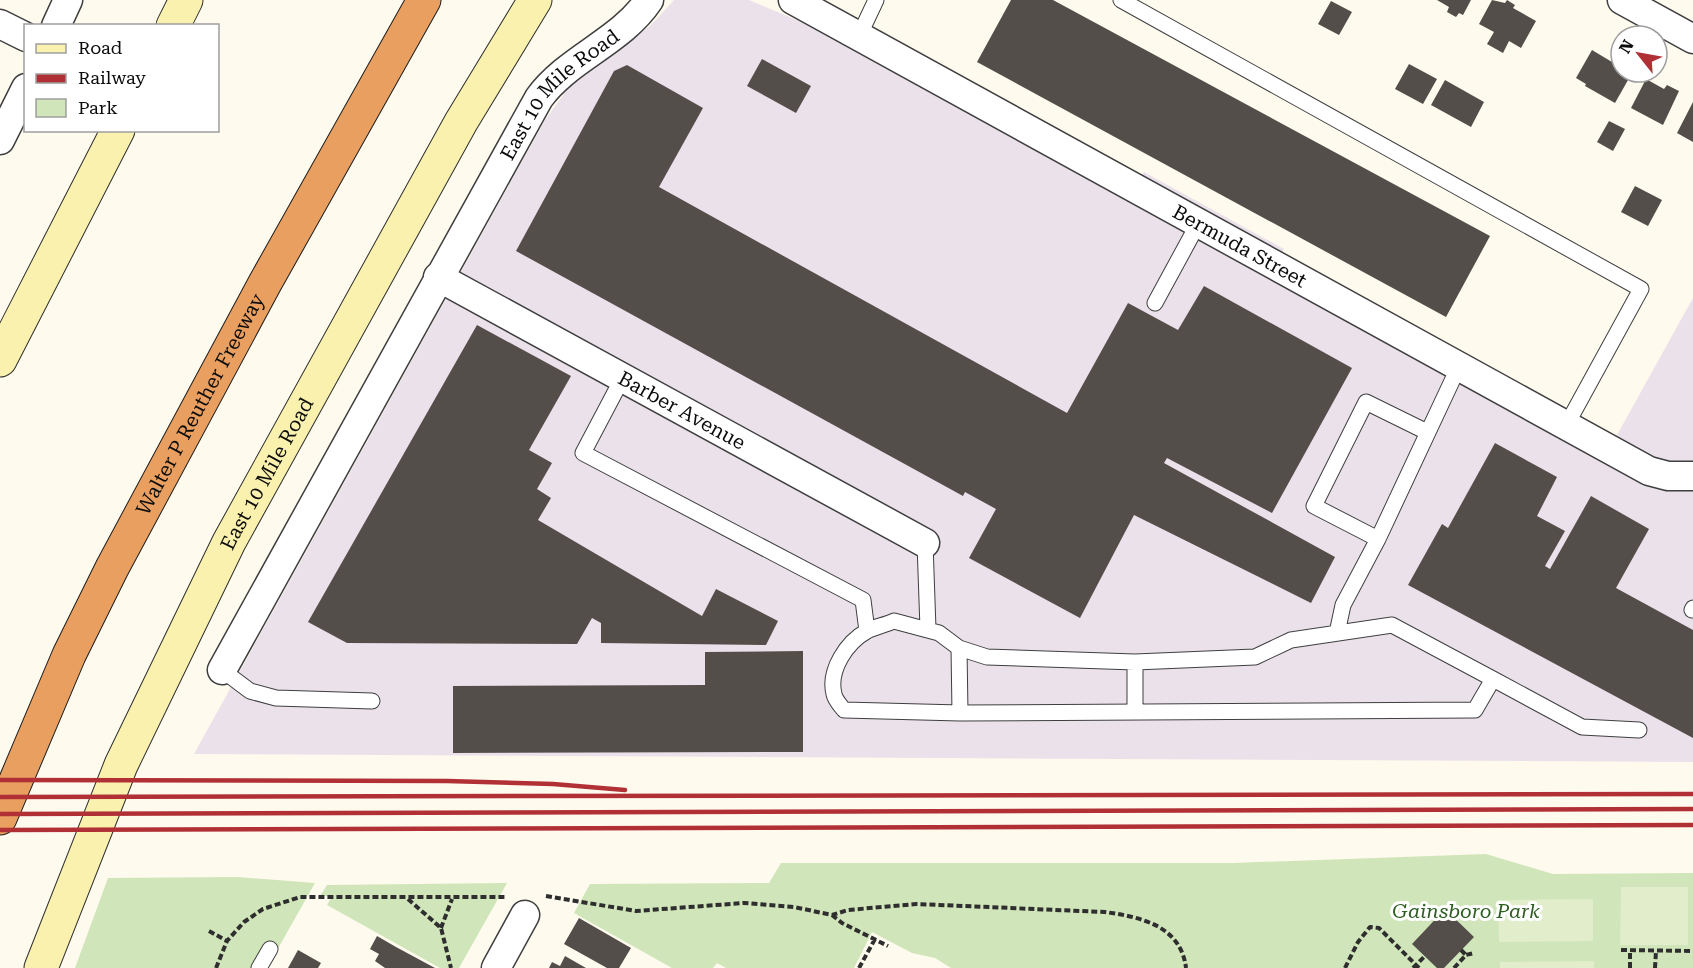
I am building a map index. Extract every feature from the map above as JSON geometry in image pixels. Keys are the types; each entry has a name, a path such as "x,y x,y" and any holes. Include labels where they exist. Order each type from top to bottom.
{"highway":[{"name":"Walter P Reuther Freeway","path":"0,818 69,655 112,568 265,283 424,0"}],"main road":[{"path":"174,24 186,0"},
{"name":"East 10 Mile Road","path":"41,968 121,765 229,542 456,132 535,0"},
{"path":"0,360 117,132"}],"street":[{"path":"57,24 68,0"},
{"name":"East 10 Mile Road","path":"222,670 539,98 551,82 635,18 649,0"},
{"name":"Bermuda Street","path":"793,0 1649,471 1668,476 1693,476"},
{"path":"1622,0 1693,39"},
{"path":"0,24 24,37"},
{"path":"0,140 24,92"},
{"name":"Barber Avenue","path":"438,277 925,543"},
{"path":"496,968 525,903"}],"lane":[{"path":"859,36 876,0"},
{"path":"1121,0 1641,289 1566,426"},
{"path":"1155,303 1199,222"},
{"path":"1337,633 1343,605 1378,539 1459,366"},
{"path":"622,379 583,453 862,600 867,631"},
{"path":"1378,539 1314,506 1366,402 1427,432"},
{"path":"925,543 928,629"},
{"path":"1493,679 1475,710 960,713 844,710 834,695 835,674 840,657 867,631 894,621 939,633 959,648 987,657 1135,662 1255,657 1291,640 1392,625 1493,679 1582,727 1639,730"},
{"path":"959,648 960,713"},
{"path":"1135,662 1135,712"},
{"path":"222,670 250,692 276,698 372,701"},
{"path":"259,968 270,949"}],"path":[{"path":"216,968 227,941 244,922 263,909 300,897 452,898 525,903 566,898 636,911 671,906 744,903 794,907 832,915 888,946"},
{"path":"451,968 441,928 452,898"},
{"path":"408,899 441,928"},
{"path":"832,915 848,910 916,904 1135,916 1155,924 1170,935 1181,948 1186,968"},
{"path":"1345,968 1358,942 1370,927 1379,928 1416,967 1425,956"},
{"path":"209,931 227,941"},
{"path":"860,968 875,939"},
{"path":"1461,950 1466,956"},
{"path":"1621,950 1693,951"},
{"path":"1630,950 1630,968"},
{"path":"1655,968 1656,951"},
{"path":"1454,968 1466,956 1474,953"}],"shaded area":[{"path":"674,0 749,0 816,28 1128,201 1144,172 1284,249 1268,278 1602,462 1693,298 1693,762 194,754 545,120 569,87 651,25"}],"green space":[{"name":"Gainsboro Park","path":"1486,854 1553,874 1693,873 1693,968 951,968 935,958 912,953 872,932 854,968 726,968 717,963 713,968 672,968 574,913 590,884 769,883 781,863 1233,863"},
{"path":"237,877 315,883 267,968 75,968 108,878"},
{"path":"507,883 459,968 440,968 327,905 332,896 320,896 327,885"},
{"path":"1621,887 1688,887 1688,945 1620,945"},
{"path":"1593,899 1593,941 1499,942 1498,900"},
{"path":"1594,961 1594,968 1500,968 1500,962"}],"building":[{"path":"1011,0 1053,0 1490,236 1446,317 977,62"},
{"path":"1437,0 1471,0 1463,15 1459,13 1456,17 1447,12 1449,7"},
{"path":"1492,0 1505,3 1507,0 1515,5 1513,8 1536,21 1521,48 1509,41 1503,53 1487,44 1494,32 1479,24"},
{"path":"1331,1 1352,12 1339,35 1318,24"},
{"path":"1592,50 1609,60 1609,84 1626,84 1615,103 1585,86 1586,84 1576,78"},
{"path":"762,59 811,86 796,113 747,86"},
{"path":"1409,64 1437,79 1423,104 1395,89"},
{"path":"627,65 703,108 659,187 1067,413 1128,303 1178,330 1204,286 1352,368 1272,513 1167,458 1164,463 1335,557 1311,603 1134,515 1080,618 969,558 996,509 965,492 963,496 516,251 614,71"},
{"path":"1445,80 1484,102 1471,127 1431,105"},
{"path":"1643,84 1655,84 1664,89 1667,85 1679,91 1663,125 1631,108"},
{"path":"1693,102 1693,142 1677,133"},
{"path":"1609,121 1625,129 1613,151 1597,142"},
{"path":"1635,186 1662,200 1648,226 1621,212"},
{"path":"477,325 571,376 529,450 552,463 537,489 551,498 538,520 702,616 716,589 778,621 766,645 601,643 601,623 592,618 577,644 347,643 308,622"},
{"path":"1495,443 1557,477 1537,516 1565,531 1545,566 1550,569 1591,496 1649,529 1616,588 1693,630 1693,738 1408,585 1442,524 1448,528"},
{"path":"803,651 803,752 453,753 453,686 705,685 705,652"},
{"path":"1445,909 1474,937 1444,968 1437,968 1412,944"},
{"path":"579,918 631,948 619,968 607,968 564,944"},
{"path":"377,936 435,968 385,968 375,961 379,954 370,949"},
{"path":"298,950 321,963 318,968 288,968"},
{"path":"565,956 586,968 549,968 552,962 560,966"}],"railway":[{"path":"0,780 447,781 553,784 625,790"},
{"path":"0,797 1693,794"},
{"path":"0,814 1693,809"},
{"path":"0,830 1693,825"}]}
